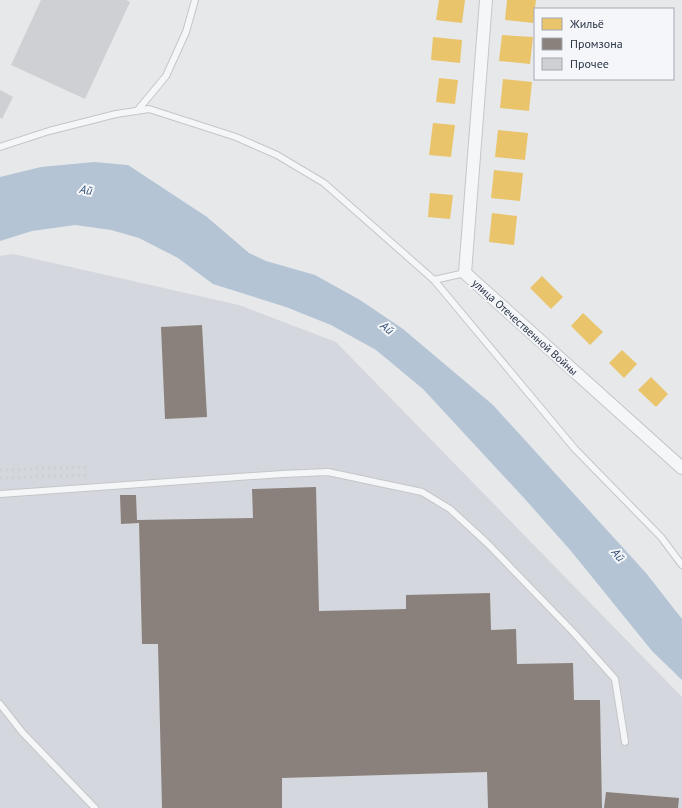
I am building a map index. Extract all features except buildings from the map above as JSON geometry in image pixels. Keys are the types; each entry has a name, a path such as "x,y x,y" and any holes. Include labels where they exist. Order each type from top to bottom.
{"street":[{"name":"улица Отечественной Войны","path":"486,0 465,273 682,468"}],"lane":[{"path":"137,111 166,76 186,32 195,0"},
{"path":"0,147 49,131 116,114 149,109 236,137 277,155 324,183 434,280 575,449 661,537 682,565"},
{"path":"434,280 465,273"},
{"path":"0,494 328,472 422,492 450,509 487,543 574,633 615,679 625,742"},
{"path":"0,704 22,732 95,808"}],"shaded area":[{"path":"13,254 239,305 336,342 682,697 682,808 0,808 0,256"}],"water":[{"name":"Ай","path":"94,162 128,165 207,217 249,253 266,261 315,275 360,300 403,329 493,405 646,573 682,619 682,680 652,651 571,551 423,389 376,350 331,325 286,307 213,284 178,258 139,238 111,230 75,225 32,231 0,241 0,177 41,167"}],"railway":[{"path":"0,470 88,467"},
{"path":"0,478 89,475"}]}
